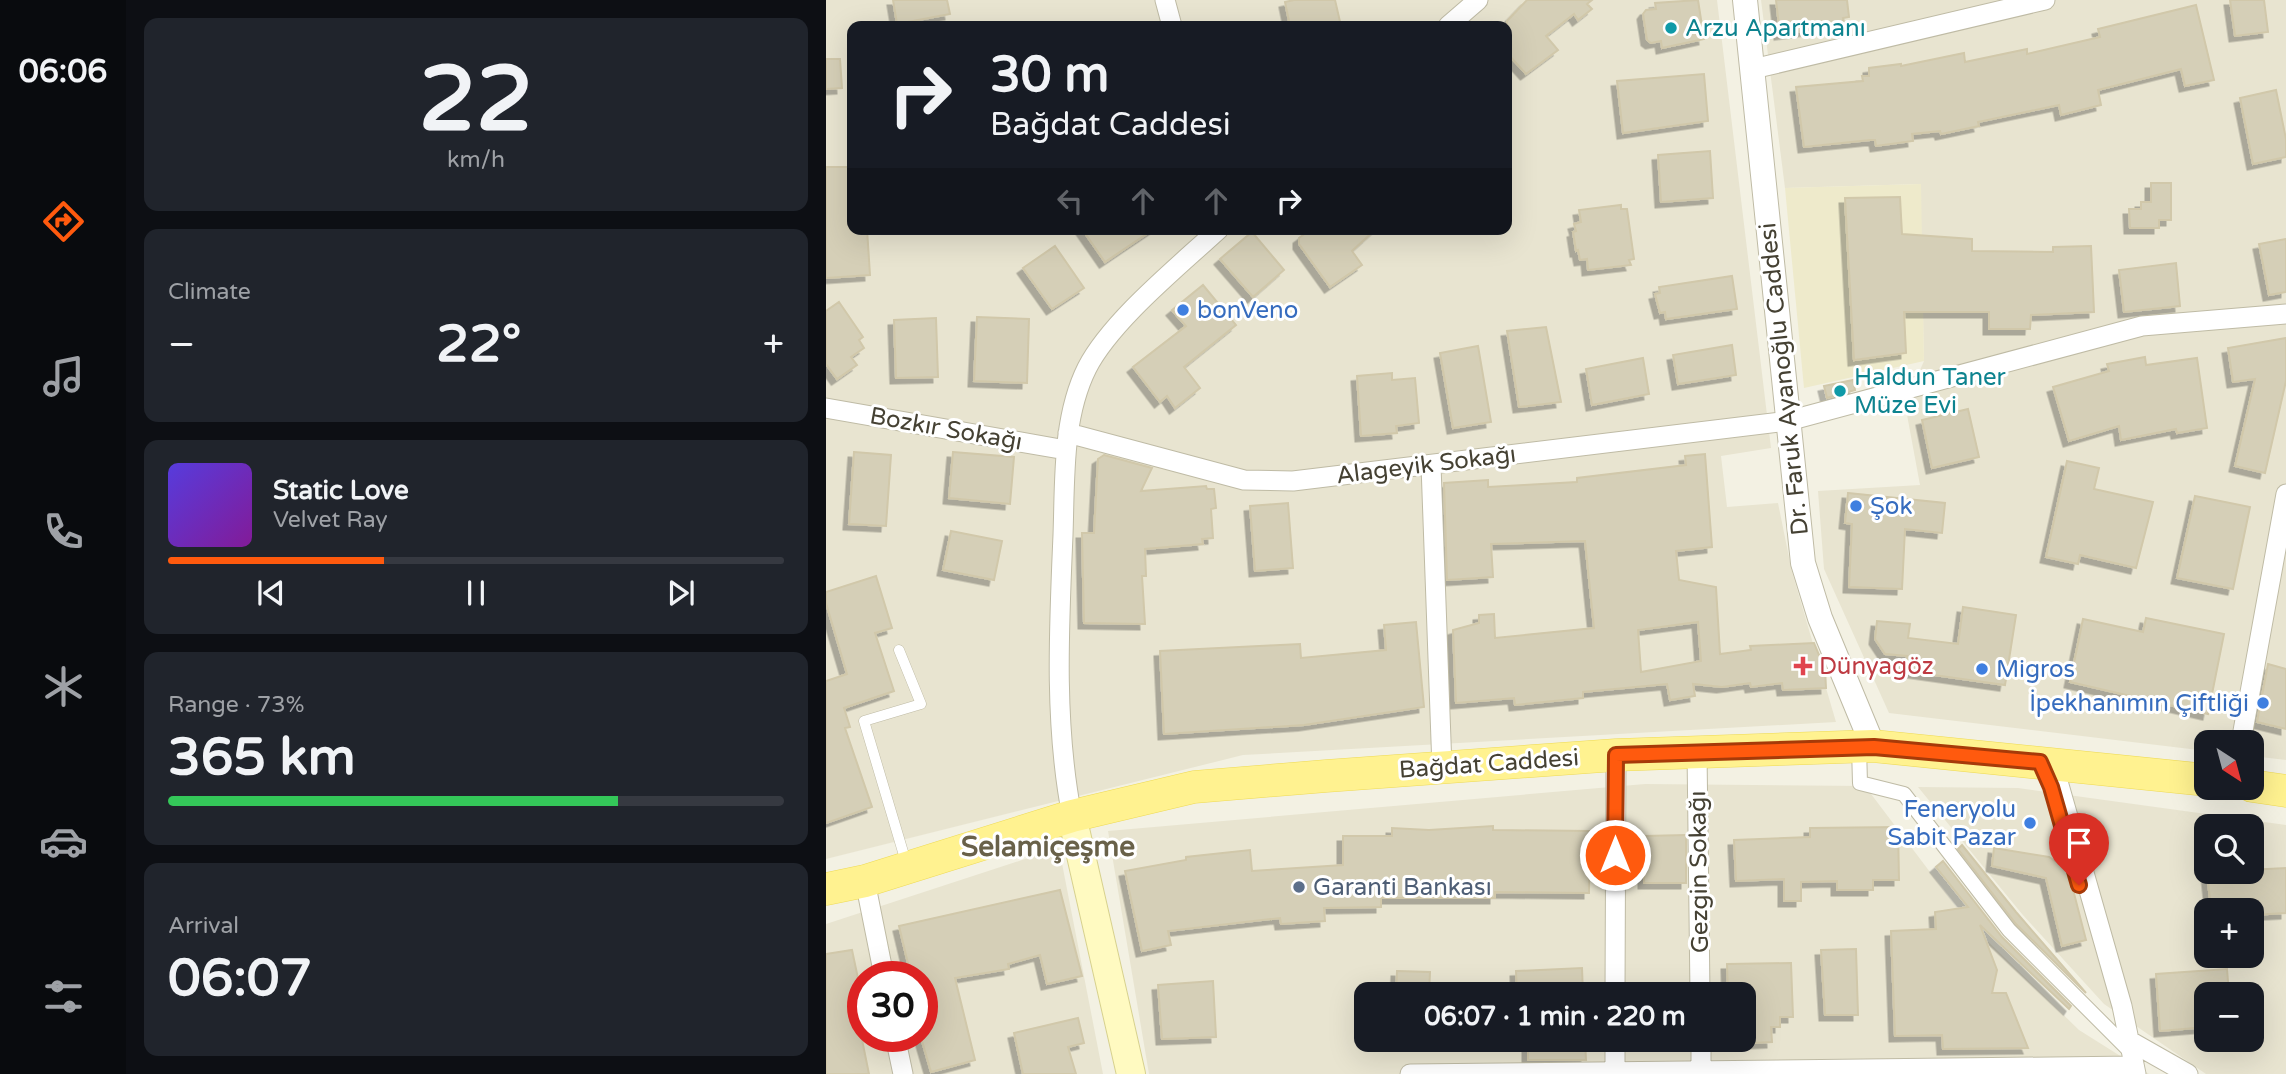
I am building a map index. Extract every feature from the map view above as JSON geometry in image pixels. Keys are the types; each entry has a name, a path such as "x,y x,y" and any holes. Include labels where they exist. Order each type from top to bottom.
{"main road":[{"name":"Bağdat Caddesi","path":"826,889 865,881 1072,816 1194,787 1616,755 1866,747 2194,779"},
{"path":"2264,788 2286,791"},
{"path":"1072,816 1131,1074"}],"street":[{"path":"1165,0 1171,21"},
{"path":"1454,21 1478,0"},
{"name":"Dr. Faruk Ayanoğlu Caddesi","path":"1745,0 1802,563 1866,747"},
{"path":"1753,69 2045,0"},
{"path":"1072,816 1062,742 1060,598 1067,441 1083,378 1096,354 1146,298 1213,235"},
{"name":"Alageyik Sokağı","path":"1067,441 1258,482 1293,481 1788,421 2142,326 2286,314"},
{"name":"Bozkır Sokağı","path":"826,408 1067,441"},
{"path":"1431,465 1441,768"},
{"path":"2243,730 2286,494"},
{"path":"1866,747 1860,783 1904,794 2019,941 2132,1058"},
{"name":"Gezgin Sokağı","path":"1697,751 1700,982"},
{"path":"1615,982 1616,755"},
{"path":"2046,763 2116,1014 2132,1058"},
{"path":"865,881 881,961"},
{"path":"898,1052 903,1074"},
{"path":"1615,1052 1615,1070"},
{"path":"1701,1052 1701,1069"},
{"path":"1410,1074 2132,1058 2188,1074"}],"lane":[{"path":"899,650 921,704 864,721 908,866"}],"shaded area":[{"path":"826,0 1717,0 1771,448 1721,456 1727,507 1778,503 1792,572 1836,722 1243,755 826,859"},
{"path":"1761,0 2286,0 2286,760 2264,757 2264,730 2194,730 2194,749 1889,713 1824,569 1818,491 1920,485 1905,404 1924,361 1920,184 1785,188"},
{"path":"1921,184 1924,361 1804,388 1785,188"},
{"path":"1645,784 1865,786 1967,921 2079,1030 2149,1074 1149,1074 1108,831"},
{"path":"1918,787 2018,788 2206,814 2194,814 2194,884 2264,884 2264,822 2286,825 2286,1074 2206,1074 2104,1004 2022,914"},
{"path":"1059,848 1103,1074 826,1074 826,924"}],"building":[{"path":"893,0 947,0 950,14 913,21 896,21"},
{"path":"1335,0 1340,21 1289,21 1285,2"},
{"path":"1527,0 1592,0 1587,4 1592,9 1578,20 1574,14 1546,36 1558,50 1526,74 1512,59 1512,21 1507,21"},
{"name":"Arzu Apartmanı","path":"1698,0 1704,39 1662,48 1661,41 1651,43 1647,40 1643,14 1646,10 1656,9 1655,3"},
{"path":"1776,0 1847,0 1849,17 1843,18 1844,25 1780,34"},
{"path":"2230,0 2264,0 2268,32 2235,36"},
{"path":"2196,5 2214,80 2185,86 2181,69 2098,90 2101,105 2061,115 2059,105 1978,122 1979,126 1941,134 1940,131 1912,134 1913,141 1876,146 1875,140 1870,140 1804,147 1796,87 1863,81 1862,76 1869,76 1869,68 1901,66 1964,53 1965,62 2027,49 2027,54 2100,37 2098,29"},
{"path":"826,59 840,59 842,88 826,89"},
{"path":"1704,74 1708,121 1623,133 1617,81"},
{"path":"2276,90 2286,139 2286,157 2253,164 2240,98"},
{"path":"1710,151 1713,198 1661,202 1658,155"},
{"path":"826,167 847,167 847,235 867,235 870,275 826,278"},
{"path":"2151,183 2171,183 2171,220 2159,220 2159,228 2130,228 2129,209 2141,209 2141,202 2151,202"},
{"path":"1900,197 1902,234 1972,239 1972,251 2053,252 2053,247 2091,246 2094,312 2031,315 2030,329 1989,329 1989,312 1904,312 1906,353 1854,360 1845,198"},
{"path":"1621,205 1621,209 1627,209 1634,259 1629,260 1631,265 1588,270 1587,259 1580,260 1578,250 1576,251 1573,232 1576,231 1574,224 1581,222 1579,210"},
{"path":"1086,235 1145,235 1105,262"},
{"path":"1248,235 1255,235 1284,270 1253,297 1220,259"},
{"path":"1303,235 1369,235 1352,251 1362,265 1330,287 1299,244 1299,238"},
{"path":"2286,239 2286,292 2269,295 2259,244"},
{"path":"1055,246 1084,288 1052,309 1023,268"},
{"path":"2176,263 2180,306 2124,312 2119,270"},
{"path":"1732,276 1737,309 1666,319 1665,312 1660,313 1655,294 1660,293 1659,287"},
{"path":"1203,285 1236,325 1184,367 1200,388 1175,408 1167,396 1160,402 1133,367 1186,326 1172,310"},
{"path":"839,302 863,337 859,340 864,348 851,357 857,365 837,379 826,364 826,311"},
{"path":"977,317 1029,319 1027,383 974,381"},
{"path":"936,318 938,377 896,378 894,320"},
{"path":"1546,327 1561,402 1519,407 1507,331"},
{"path":"2286,338 2286,381 2265,473 2235,466 2255,379 2233,382 2228,348"},
{"path":"1732,345 1736,375 1678,384 1673,355"},
{"path":"1478,346 1491,422 1453,428 1440,353"},
{"path":"2145,357 2146,365 2197,358 2207,428 2177,433 2176,429 2121,440 2119,426 2069,441 2053,387 2109,371 2107,364"},
{"path":"1643,358 1649,394 1592,405 1586,369"},
{"path":"1392,373 1392,380 1415,378 1419,423 1396,426 1397,433 1361,436 1357,376"},
{"name":"Haldun Taner Müze Evi","path":"1853,380 1855,390 1827,398 1824,386"},
{"path":"1968,409 1979,457 1932,468 1922,420"},
{"path":"854,452 891,455 886,526 849,524"},
{"path":"953,452 1014,457 1010,504 949,498"},
{"path":"1705,454 1712,547 1676,551 1679,580 1716,587 1720,654 1751,650 1750,646 1814,643 1825,669 1826,688 1783,690 1782,683 1751,687 1750,683 1722,687 1693,684 1695,696 1670,700 1667,684 1583,692 1583,698 1515,705 1514,698 1456,703 1453,630 1479,623 1479,615 1494,614 1495,638 1594,628 1585,541 1491,544 1493,577 1447,580 1444,483 1488,480 1488,487 1577,482 1577,478 1686,465 1685,456","holes":["1698,622 1701,661 1641,672 1638,630"]},
{"path":"1104,455 1152,468 1141,491 1206,486 1207,489 1214,489 1216,508 1211,509 1213,538 1202,539 1203,544 1145,549 1146,576 1142,576 1145,624 1084,623 1082,533 1094,533 1098,459"},
{"path":"2067,461 2099,468 2094,489 2153,502 2136,568 2080,555 2078,564 2046,557"},
{"path":"1848,493 1945,503 1942,533 1905,529 1902,589 1849,587 1852,524 1845,523"},
{"path":"2195,496 2250,507 2233,589 2177,578"},
{"path":"1288,503 1293,568 1255,571 1250,506"},
{"path":"951,531 1002,541 994,580 943,570"},
{"path":"876,576 892,628 875,633 894,691 844,708 850,727 845,728 872,807 826,823 826,681 847,674 826,603 826,592"},
{"path":"1963,607 2016,615 2005,685 1905,671 1907,656 1885,654 1875,639 1877,621 1910,624 1908,638 1958,644"},
{"path":"2146,618 2224,634 2208,714 2070,682 2083,619 2143,632"},
{"path":"1416,622 1424,707 1304,725 1164,734 1160,651 1300,644 1301,658 1386,650 1384,625"},
{"path":"2268,664 2286,669 2286,729 2257,722"},
{"path":"1493,826 1493,830 1590,831 1589,893 1495,892 1495,898 1381,898 1381,907 1324,908 1325,921 1281,924 1280,918 1168,931 1171,945 1142,951 1125,871 1186,860 1186,857 1250,850 1252,871 1343,865 1343,836 1392,836 1392,828 1429,830"},
{"path":"1898,827 1899,880 1873,880 1873,890 1837,890 1837,881 1801,882 1801,901 1784,901 1784,879 1736,881 1734,840 1810,837 1810,828"},
{"path":"1686,835 1686,883 1644,883 1644,836"},
{"path":"1962,845 2086,993 2016,924 1958,849"},
{"path":"1994,848 2049,857 2068,870 2086,940 2062,946 2046,878 1992,866"},
{"path":"1943,861 2002,937 2071,1006 2069,1009 1980,925 1997,970 1992,993 2006,993 2028,1048 1943,1049 1942,1035 1895,1036 1891,931 1936,929 1935,912 1968,907 1936,867"},
{"path":"2286,868 2286,913 2264,914 2264,898 2210,898 2208,884 2264,884 2264,869"},
{"path":"1060,890 1082,976 1047,984 1040,955 1008,964 1009,969 955,978 975,1060 931,1072 925,1052 938,1052 938,961 907,961 899,926"},
{"path":"1856,949 1858,1015 1825,1015 1821,950"},
{"path":"852,950 854,961 847,961 847,1052 865,1052 869,1074 826,1074 826,954"},
{"path":"1791,963 1793,1017 1780,1017 1780,1027 1771,1027 1772,1042 1756,1043 1756,982 1728,982 1727,964"},
{"path":"1582,968 1583,982 1516,982 1516,971"},
{"path":"2227,969 2228,982 2194,982 2194,1028 2160,1031 2156,974"},
{"path":"1397,971 1430,972 1430,982 1397,982"},
{"path":"1213,981 1216,1037 1162,1039 1158,985"},
{"path":"1078,1018 1084,1043 1068,1047 1076,1074 1023,1074 1014,1033"},
{"path":"1528,1052 1586,1052 1586,1060 1528,1060"}],"place":[{"name":"Arzu Apartmanı","path":"1671,28"},
{"name":"bonVeno","path":"1183,310"},
{"name":"Haldun Taner Müze Evi","path":"1840,391"},
{"name":"Şok","path":"1856,506"},
{"name":"Dünyagöz","path":"1803,666"},
{"name":"Migros","path":"1982,669"},
{"name":"İpekhanımın Çiftliği","path":"2263,703"},
{"name":"Feneryolu Sabit Pazar","path":"2030,823"},
{"name":"Garanti Bankası","path":"1299,887"}],"district":[{"name":"Selamiçeşme","path":"1048,847"}],"route":[{"path":"1615,855 1616,755 1886,747 2040,762 2051,787 2079,885"}]}
